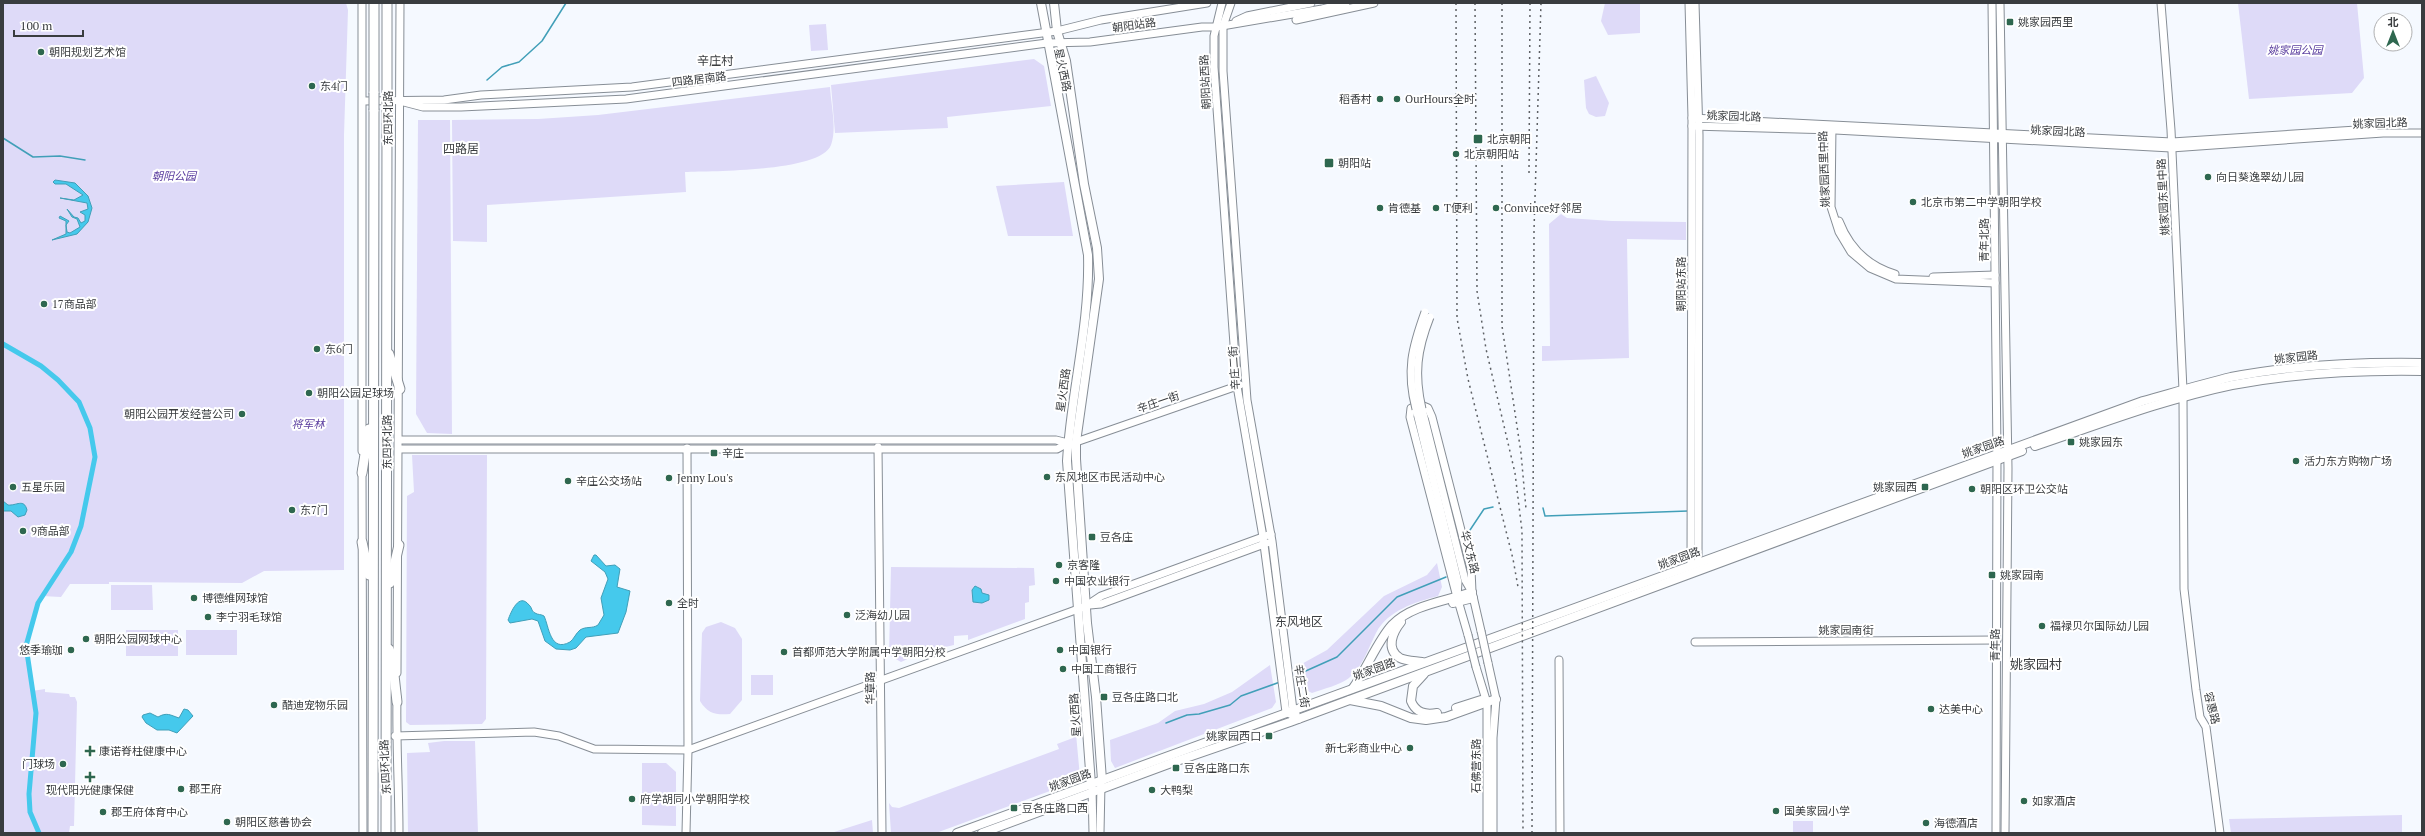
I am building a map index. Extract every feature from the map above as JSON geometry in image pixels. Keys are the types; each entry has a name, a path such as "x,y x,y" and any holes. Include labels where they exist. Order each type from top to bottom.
{"highway":[{"name":"东四环北路","path":"373,833 374,3"},
{"name":"东四环北路","path":"386,833 387,3"},
{"path":"387,345 400,389"},
{"path":"362,473 373,400"},
{"path":"362,542 373,593"},
{"path":"386,600 399,545"},
{"path":"386,642 392,657 397,702"}],"main road":[{"name":"星火西路","path":"1041,3 1047,43 1070,152 1088,255 1088,294 1072,442 1086,606 1096,697 1102,780"},
{"name":"星火西路","path":"1054,3 1057,31 1066,61 1084,184 1094,232 1099,279 1072,442 1067,461 1077,609 1095,788"},
{"name":"姚家园路","path":"957,833 1299,719 2007,453 2133,412 2230,378 2277,370 2349,363 2422,362"},
{"name":"姚家园路","path":"2183,394 2278,378 2374,370 2422,371"},
{"name":"姚家园路","path":"982,833 1095,788 1102,780 1423,662 1997,457"},
{"path":"1353,688 1392,625 1415,610 1472,595"},
{"path":"1423,662 1400,658 1394,653 1392,640 1396,629 1410,617 1459,599"},
{"path":"1428,671 1416,682 1411,692 1413,706 1422,713 1442,712 1496,698"},
{"path":"1350,700 1381,706 1411,718 1426,720 1446,717 1486,701"}],"street":[{"name":"东四环北路","path":"362,3 363,833"},
{"name":"东四环北路","path":"399,833 399,778 396,736 400,449 400,3"},
{"name":"朝阳站路","path":"400,101 632,87 1057,31 1101,20 1207,3"},
{"name":"朝阳站西路","path":"1221,160 1214,67 1222,3"},
{"name":"朝阳站西路","path":"1230,159 1220,27 1231,3"},
{"path":"1220,27 1247,16 1311,3"},
{"path":"1220,27 1322,9 1346,3"},
{"path":"1296,20 1374,3"},
{"name":"朝阳站东路","path":"1689,3 1695,122"},
{"name":"朝阳站东路","path":"1695,3 1695,564"},
{"name":"青年北路","path":"1992,3 1998,136 2007,453"},
{"name":"青年北路","path":"1997,457 1995,279 2000,3"},
{"name":"姚家园东里中路","path":"2161,3 2172,145 2183,394 2184,589"},
{"name":"朝阳站路","path":"1047,43 1060,41 1090,42 1162,32 1220,27"},
{"name":"四路居南路","path":"400,101 423,107 461,107 626,99 1047,43"},
{"path":"363,101 400,101"},
{"name":"姚家园北路","path":"1695,122 2172,145 2383,133 2422,133"},
{"name":"姚家园西里中路","path":"1833,128 1835,205 1848,239 1864,258 1883,269 1901,276 1995,279"},
{"name":"姚家园北路","path":"2172,145 2368,129 2422,128"},
{"name":"辛庄二街","path":"1230,159 1246,382 1254,445 1272,537 1289,711"},
{"name":"辛庄二街","path":"1221,160 1237,386 1264,540 1289,711 1299,719"},
{"path":"1419,409 1410,378 1411,357 1427,314"},
{"name":"辛庄一街","path":"400,449 878,447 1057,449 1072,442 1246,382"},
{"path":"1459,599 1410,417 1411,408 1421,405 1428,408 1432,417 1471,569 1472,595"},
{"name":"华文东路","path":"1419,409 1466,580 1472,595 1496,698"},
{"name":"华文东路","path":"1419,409 1458,582 1459,599 1486,701"},
{"path":"1997,426 2002,429 2007,425"},
{"path":"400,440 1056,440 1072,442"},
{"name":"华章路","path":"878,447 882,833"},
{"path":"686,833 688,750 687,448"},
{"name":"青年路","path":"2005,833 2007,453"},
{"name":"青年路","path":"1996,833 1997,457"},
{"path":"396,736 534,732 559,736 594,749 688,750 1086,606 1101,596 1272,537"},
{"name":"容惠路","path":"2184,589 2196,690 2200,717 2206,727 2220,833"},
{"name":"姚家园南街","path":"1695,642 1997,640"},
{"path":"1559,660 1560,833"},
{"name":"石佛营东路","path":"1493,833 1493,738 1496,698"},
{"name":"石佛营东路","path":"1486,701 1487,833"},
{"path":"1093,833 1095,788"},
{"path":"1095,788 1100,833"}],"green space":[{"name":"朝阳公园","path":"3,3 346,3 348,10 344,135 344,570 264,571 242,583 109,582 109,584 70,584 61,597 42,596 36,607 29,630 28,667 32,691 45,689 45,692 69,694 70,697 75,697 77,702 74,826 70,826 69,833 3,833"},
{"path":"1605,3 1640,3 1640,33 1608,35 1601,21"},
{"name":"姚家园公园","path":"2238,3 2357,3 2364,78 2352,93 2249,99"},
{"path":"826,24 828,50 811,51 809,25"},
{"path":"1034,59 1044,66 1051,106 947,117 948,128 835,133 831,85"},
{"path":"1596,76 1609,103 1605,116 1596,117 1589,114 1586,108 1584,80"},
{"path":"830,87 834,131 831,145 823,154 808,160 788,165 740,170 685,172 686,192 487,205 487,242 453,241 452,120 538,119 598,115"},
{"path":"418,120 450,120 452,434 427,433 416,414"},
{"path":"1064,182 1073,236 1008,236 996,186"},
{"path":"1561,214 1567,218 1612,221 1686,222 1686,240 1627,239 1629,358 1542,361 1542,346 1550,346 1549,224"},
{"path":"412,455 487,455 486,719 482,724 410,725 406,722 407,496 414,492"},
{"path":"1437,563 1442,587 1438,596 1412,604 1388,618 1376,633 1362,663 1349,678 1336,685 1312,693 1302,688 1298,666 1327,650 1384,596 1427,575"},
{"path":"891,567 1034,568 1035,585 1029,586 1029,602 1025,603 1025,619 968,640 968,635 954,636 954,645 923,652 901,662 889,655"},
{"path":"111,585 152,585 153,610 111,610"},
{"path":"721,622 735,628 742,639 742,700 730,714 713,713 706,709 700,701 702,633 706,627"},
{"path":"126,630 178,630 178,656 126,656"},
{"path":"186,630 237,630 237,655 186,655"},
{"path":"1270,665 1276,702 1272,708 1115,768 1111,761 1110,740 1158,723 1175,711 1204,704 1232,692"},
{"path":"751,675 773,675 773,695 751,695"},
{"path":"1076,734 1080,777 1077,781 936,833 891,833 889,803 892,807 899,808 1059,749 1057,744 1073,738"},
{"path":"444,741 475,741 478,833 408,833 407,753 430,752 428,743"},
{"path":"642,763 666,763 676,772 676,826 642,825"},
{"path":"2402,815 2402,833 2231,833 2229,819"},
{"path":"872,820 873,833 831,833"},
{"path":"1793,821 1813,821 1813,833 1793,833"}],"water":[{"path":"55,180 75,183 88,196 92,208 88,222 77,234 52,240 66,234 66,225 67,232 70,233 80,227 77,219 72,217 67,209 74,217 78,218 81,223 85,221 85,215 80,212 88,209 87,203 60,198 74,200 83,195 66,184 55,184 53,182"},
{"path":"60,216 69,221 66,225 66,221 59,218"},
{"path":"3,501 8,505 19,503 24,504 27,510 25,515 18,517 11,511 3,511"},
{"path":"594,555 596,555 606,566 615,565 620,569 617,587 630,591 626,612 618,633 586,637 576,648 570,650 556,649 545,641 538,621 532,619 510,623 508,620 513,608 522,601 530,606 536,614 544,616 551,637 558,644 570,642 582,629 598,625 604,615 601,598 608,579 605,572 591,561"},
{"path":"975,586 981,589 982,593 989,595 989,600 982,603 973,602 972,590"},
{"path":"184,709 188,710 193,716 177,733 169,730 157,730 146,723 142,717 143,715 150,713 158,717 166,714 179,718"}],"waterway":[{"path":"487,80 502,67 519,62 542,41 566,3"},
{"path":"3,138 33,157 60,156 85,160"},
{"path":"3,344 41,366 58,380 79,402 90,428 95,457 81,526 71,552 38,603 26,646 36,713 29,794 30,812 39,833"},
{"path":"1470,530 1484,509 1493,507"},
{"path":"1543,508 1545,516 1688,511"},
{"path":"1299,674 1337,657 1397,597 1446,577"},
{"path":"1166,723 1187,715 1199,714 1230,705 1241,696 1280,682"}],"railway":[{"path":"1456,3 1457,318 1468,379 1513,559 1518,587"},
{"path":"1475,3 1477,291 1486,349 1515,473 1522,531 1523,833"},
{"path":"1502,3 1502,326 1521,453 1526,509"},
{"path":"1529,173 1530,3"},
{"path":"1532,833 1534,230 1541,3"}],"place":[{"name":"姚家园西里","path":"2010,22"},
{"name":"朝阳规划艺术馆","path":"41,52"},
{"name":"东4门","path":"312,86"},
{"name":"稻香村","path":"1380,99"},
{"name":"OurHours全时","path":"1397,99"},
{"name":"北京朝阳","path":"1478,139"},
{"name":"北京朝阳站","path":"1456,154"},
{"name":"朝阳站","path":"1329,163"},
{"name":"向日葵逸翠幼儿园","path":"2208,177"},
{"name":"北京市第二中学朝阳学校","path":"1913,202"},
{"name":"肯德基","path":"1380,208"},
{"name":"T便利","path":"1436,208"},
{"name":"Convince好邻居","path":"1496,208"},
{"name":"17商品部","path":"44,304"},
{"name":"东6门","path":"317,349"},
{"name":"朝阳公园足球场","path":"309,393"},
{"name":"朝阳公园开发经营公司","path":"242,414"},
{"name":"姚家园东","path":"2071,442"},
{"name":"辛庄","path":"714,453"},
{"name":"活力东方购物广场","path":"2296,461"},
{"name":"东风地区市民活动中心","path":"1047,477"},
{"name":"Jenny Lou's","path":"669,478"},
{"name":"辛庄公交场站","path":"568,481"},
{"name":"五星乐园","path":"13,487"},
{"name":"姚家园西","path":"1925,487"},
{"name":"朝阳区环卫公交站","path":"1972,489"},
{"name":"东7门","path":"292,510"},
{"name":"9商品部","path":"23,531"},
{"name":"豆各庄","path":"1092,537"},
{"name":"京客隆","path":"1059,565"},
{"name":"姚家园南","path":"1992,575"},
{"name":"中国农业银行","path":"1056,581"},
{"name":"博德维网球馆","path":"194,598"},
{"name":"全时","path":"669,603"},
{"name":"泛海幼儿园","path":"847,615"},
{"name":"李宁羽毛球馆","path":"208,617"},
{"name":"福禄贝尔国际幼儿园","path":"2042,626"},
{"name":"朝阳公园网球中心","path":"86,639"},
{"name":"悠季瑜珈","path":"71,650"},
{"name":"中国银行","path":"1060,650"},
{"name":"首都师范大学附属中学朝阳分校","path":"784,652"},
{"name":"中国工商银行","path":"1063,669"},
{"name":"豆各庄路口北","path":"1104,697"},
{"name":"酷迪宠物乐园","path":"274,705"},
{"name":"达美中心","path":"1931,709"},
{"name":"姚家园西口","path":"1269,736"},
{"name":"新七彩商业中心","path":"1410,748"},
{"name":"康诺脊柱健康中心","path":"90,751"},
{"name":"门球场","path":"63,764"},
{"name":"豆各庄路口东","path":"1176,768"},
{"name":"现代阳光健康保健","path":"90,777"},
{"name":"郡王府","path":"181,789"},
{"name":"大鸭梨","path":"1152,790"},
{"name":"府学胡同小学朝阳学校","path":"632,799"},
{"name":"如家酒店","path":"2024,801"},
{"name":"豆各庄路口西","path":"1014,808"},
{"name":"国美家园小学","path":"1776,811"},
{"name":"郡王府体育中心","path":"103,812"},
{"name":"朝阳区慈善协会","path":"227,822"},
{"name":"海德酒店","path":"1926,823"}],"district":[{"name":"辛庄村","path":"715,60"},
{"name":"四路居","path":"461,148"},
{"name":"东风地区","path":"1299,621"},
{"name":"姚家园村","path":"2036,664"}],"park label":[{"name":"将军林","path":"308,424"}]}
